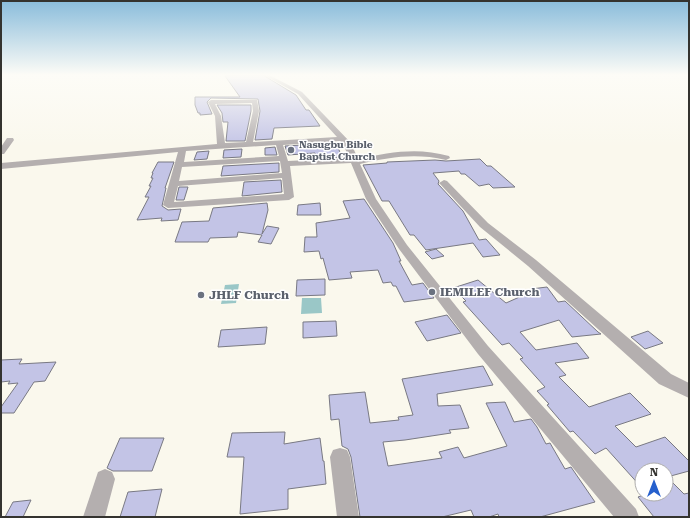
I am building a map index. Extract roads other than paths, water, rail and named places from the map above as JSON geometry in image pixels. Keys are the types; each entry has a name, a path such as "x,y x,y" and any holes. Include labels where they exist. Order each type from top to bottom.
{"street":[{"path":"306,99 348,145 372,199 402,247 483,350 628,517"},
{"path":"221,146 218,116 211,102 255,101 256,110 249,145"},
{"path":"1,166 183,149 342,139"},
{"path":"1,152 10,140"},
{"path":"183,149 180,165 168,205 289,197 284,161 279,143"},
{"path":"180,165 284,161 355,161 394,154 414,153 439,155 446,158"},
{"path":"174,184 286,175"},
{"path":"444,183 484,225 532,263 665,379 689,391"},
{"path":"340,457 348,517"},
{"path":"94,517 105,479"}],"water":[{"path":"239,284 236,303 221,304 225,285"},
{"path":"302,298 321,298 322,313 301,314"}],"place":[{"name":"Nasugbu Bible Baptist Church","path":"291,150"},
{"name":"IEMILEF Church","path":"432,292"},
{"name":"JHLF Church","path":"201,295"}]}
